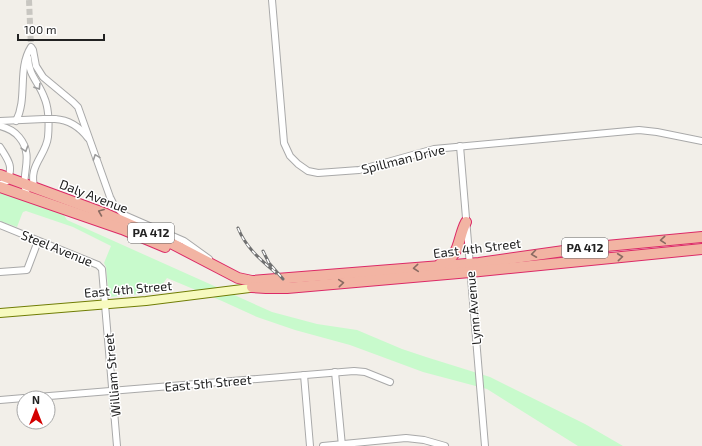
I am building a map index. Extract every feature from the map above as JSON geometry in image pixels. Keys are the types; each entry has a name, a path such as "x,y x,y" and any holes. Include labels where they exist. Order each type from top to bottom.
{"highway":[{"name":"Daly Avenue","path":"2,181 29,186 86,206 133,225 245,280 261,284"},
{"name":"Daly Avenue","path":"2,181 29,198 122,229 162,246 237,284 247,286 261,284"},
{"path":"432,267 448,261 452,257 456,251 466,222"},
{"name":"East 4th Street","path":"261,284 266,288 289,283 432,267 469,268 585,248 702,237"},
{"name":"East 4th Street","path":"261,284 277,280 302,286 469,268 702,249"}],"main road":[{"name":"East 4th Street","path":"0,313 229,292 261,284"}],"street":[{"name":"Spillman Drive","path":"272,0 284,143 290,156 308,171 318,173 360,170 434,149 639,130 702,141"},
{"path":"16,121 21,106 25,59 31,50"},
{"path":"31,50 36,66 43,76 78,107 110,197 120,212 184,241 223,269"},
{"path":"29,198 25,190 29,186 34,169 47,140 47,108 44,95 30,72 28,59 31,50"},
{"path":"0,121 55,119 67,121 79,128 91,144"},
{"path":"0,126 8,128 21,139 27,152 29,186 48,204"},
{"name":"Lynn Avenue","path":"460,146 484,446"},
{"path":"0,147 11,166 2,181"},
{"name":"Steel Avenue","path":"0,225 101,266 103,271 106,304"},
{"path":"0,272 26,270 38,241"},
{"name":"William Street","path":"106,304 117,446"},
{"name":"East 5th Street","path":"56,395 335,372 362,371 390,382"},
{"path":"335,372 342,445"},
{"path":"304,375 310,446"},
{"name":"East 5th Street","path":"0,400 16,399"},
{"path":"323,446 412,438 431,441 445,446"}],"green space":[{"path":"0,191 64,215 67,220 272,312 317,324 357,330 402,349 490,377 585,424 623,446 578,446 487,389 423,372 350,345 295,330 257,317 167,278 159,289 150,293 109,297 106,267 104,263 111,246 73,227 26,211 23,212 17,227 0,221"}],"tunnel":[{"path":"29,0 31,47"}],"railway":[{"path":"238,228 245,242 250,248 276,273"},
{"path":"263,251 269,263 283,279"}]}
